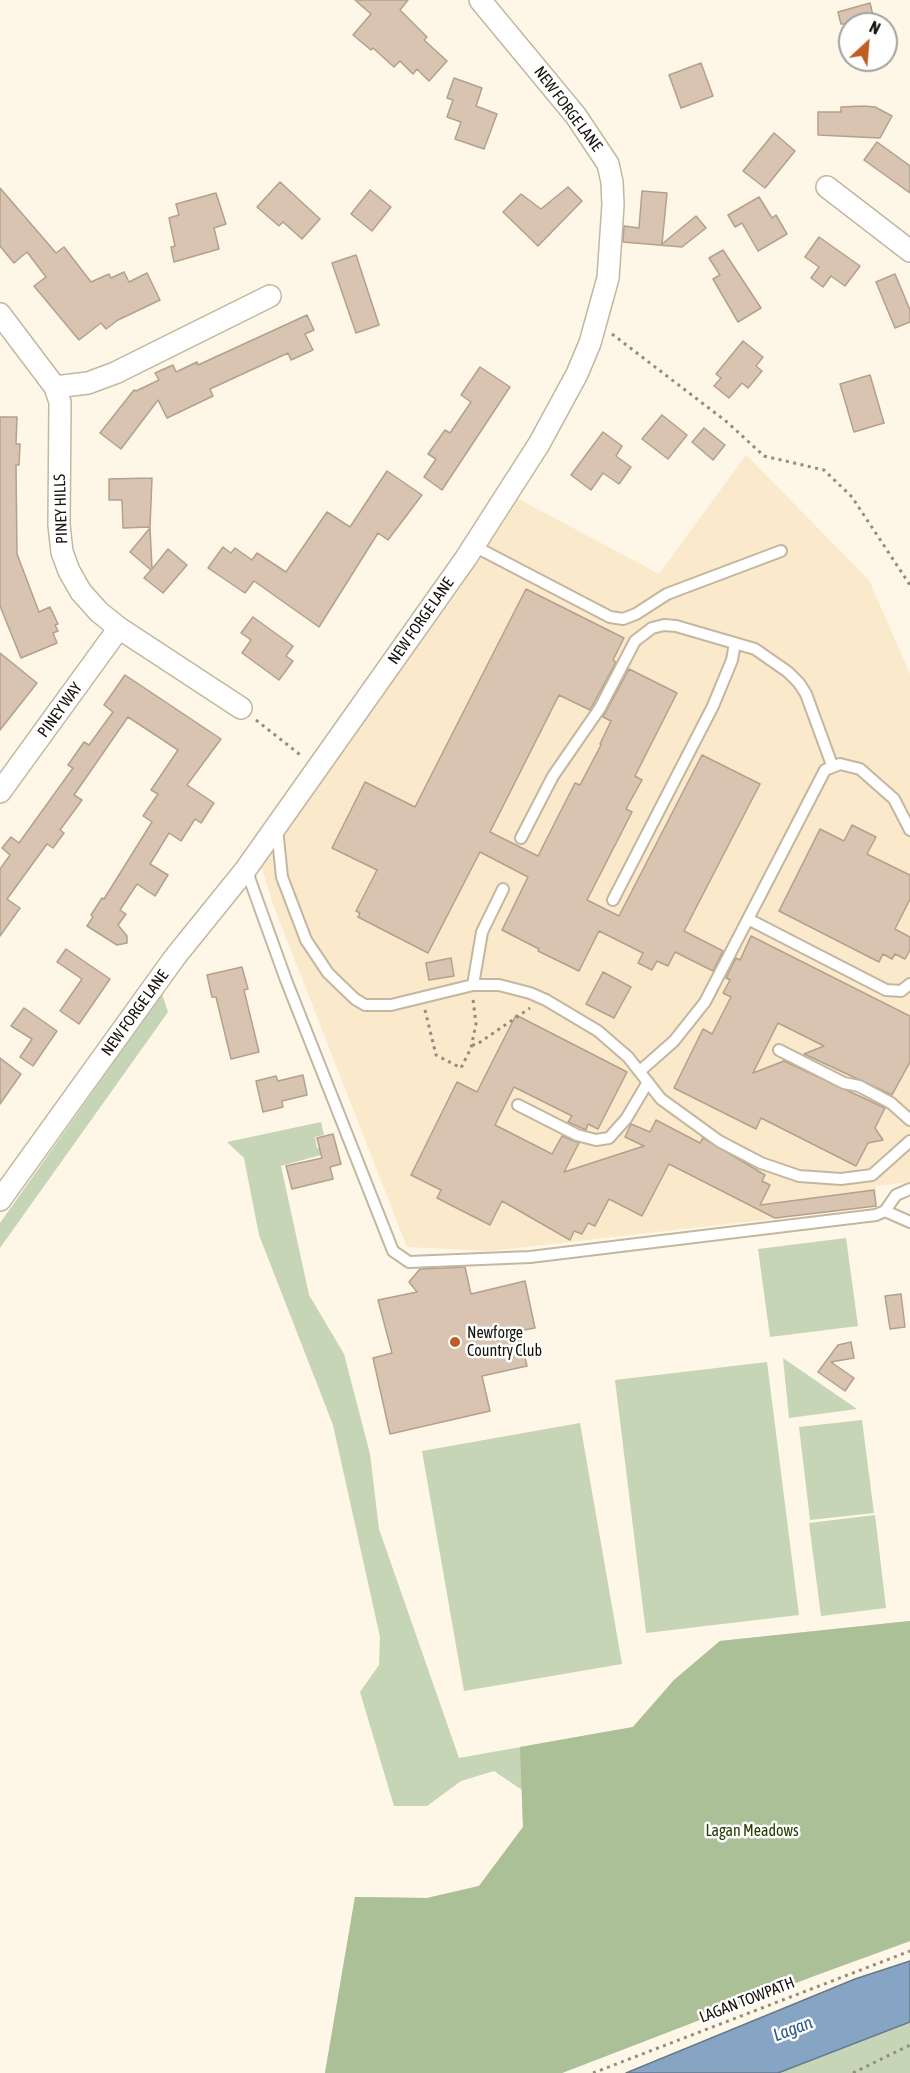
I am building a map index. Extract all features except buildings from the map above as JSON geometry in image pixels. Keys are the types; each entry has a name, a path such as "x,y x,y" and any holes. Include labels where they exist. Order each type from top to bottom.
{"street":[{"name":"NEW FORGE LANE","path":"0,1200 175,957 278,826 474,546 514,485 566,394 590,344 608,278 612,182 608,164 576,116 480,0"},
{"path":"827,187 910,251"},
{"path":"55,387 88,383 115,373 270,296"},
{"name":"PINEY HILLS","path":"0,314 55,387 60,402 58,486 62,552 69,571 81,592 99,612 119,628 241,708"},
{"name":"PINEY WAY","path":"0,792 119,628"}],"lane":[{"path":"474,546 610,617 624,619 667,594 781,551"},
{"path":"521,838 553,776 600,708 635,641 652,628 664,625 676,626 735,643 768,656 800,682 832,765"},
{"path":"613,900 713,706 732,660 735,643"},
{"path":"640,1071 675,1041 697,1015 825,770 832,765 850,765 870,777 894,800 910,830"},
{"path":"278,826 282,878 299,926 316,957 355,999 376,1007 473,985 513,988 546,1000 598,1031 640,1071 673,1110 718,1141 761,1162 799,1176 841,1179 872,1175 910,1141"},
{"path":"246,869 286,980 393,1251 399,1258 408,1262 530,1257 876,1215 885,1211 896,1195 910,1189"},
{"path":"473,985 482,932 503,889"},
{"path":"748,920 886,990 900,991 910,984"},
{"path":"779,1050 844,1083 859,1086 891,1103 910,1120"},
{"path":"518,1105 577,1136 596,1140 609,1138 626,1119 648,1082"},
{"path":"885,1211 910,1222"}],"path":[{"path":"597,322 727,422 764,456 824,470 852,497 910,585"},
{"path":"241,708 318,770"},
{"path":"424,1008 436,1055 461,1068 472,1045 476,1024 473,985"},
{"path":"472,1045 476,1045 534,1005"},
{"name":"LAGAN TOWPATH","path":"592,2073 910,1951"},
{"path":"853,2073 910,2045"}],"shaded area":[{"path":"746,455 869,580 910,674 910,1182 876,1186 877,1207 490,1251 407,1247 274,907 261,866 460,588 517,498 659,574"}],"green space":[{"path":"162,994 168,1012 0,1248 0,1223"},
{"name":"Lagan Meadows","path":"321,1122 324,1135 315,1137 317,1148 326,1146 328,1153 281,1166 309,1295 344,1354 370,1454 379,1529 459,1758 633,1727 674,1680 720,1641 910,1621 910,1941 562,2073 325,2073 355,1897 427,1898 479,1886 523,1827 522,1790 494,1771 461,1781 427,1806 394,1806 360,1692 379,1665 380,1637 333,1425 259,1235 244,1158 227,1142"},
{"path":"846,1238 858,1326 770,1337 758,1249"},
{"path":"783,1358 857,1409 789,1418"},
{"path":"767,1362 799,1615 646,1633 615,1380"},
{"path":"862,1420 874,1513 810,1520 799,1427"},
{"path":"580,1423 622,1664 464,1691 422,1451"},
{"path":"875,1515 886,1608 821,1616 809,1523"},
{"name":"Lagan Meadows","path":"910,1621 910,1941 562,2073 325,2073 355,1897 427,1898 479,1886 523,1827 520,1747 633,1727 674,1680 720,1641"},
{"path":"910,2022 910,2073 778,2073"}],"water":[{"name":"Lagan","path":"910,1961 910,2022 778,2073 626,2073 855,1979"}],"place":[{"name":"Newforge Country Club","path":"455,1342"}]}
